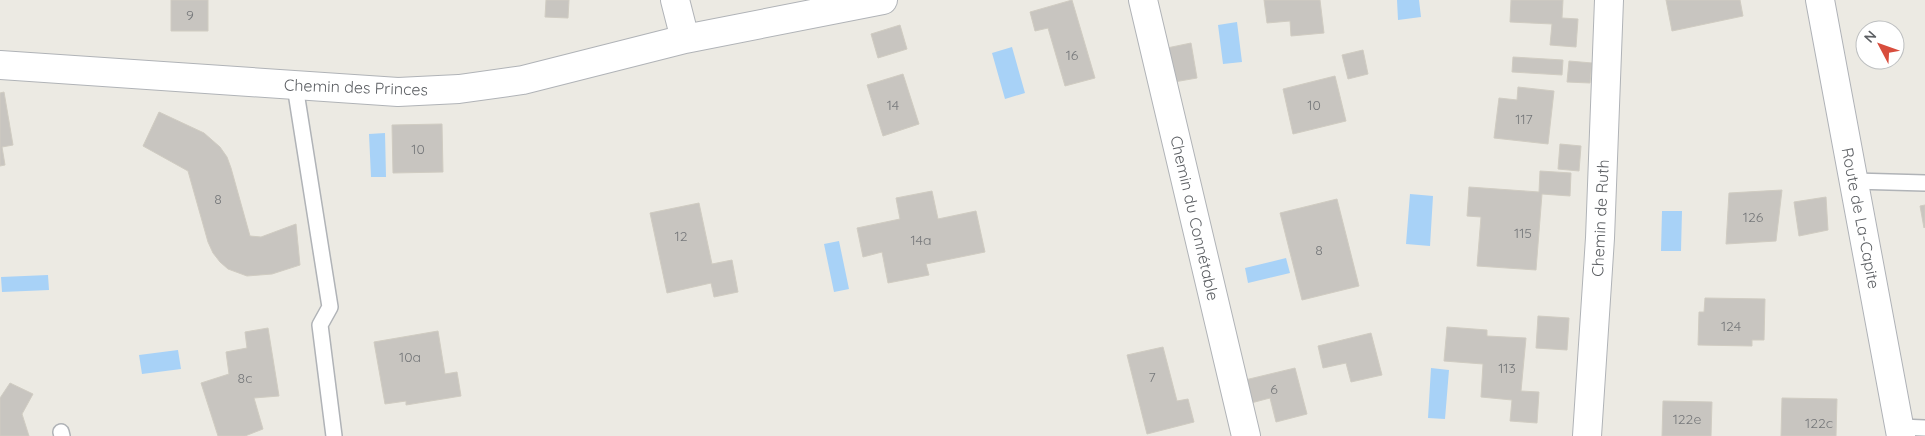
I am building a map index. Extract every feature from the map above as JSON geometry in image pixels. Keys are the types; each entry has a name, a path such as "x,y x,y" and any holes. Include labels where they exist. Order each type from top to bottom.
{"street":[{"path":"675,0 684,39"},
{"name":"Chemin des Princes","path":"0,64 398,92 459,89 523,80 684,39 883,0"},
{"name":"Chemin du Connétable","path":"1143,0 1246,436"},
{"name":"Chemin de Ruth","path":"1587,436 1600,238 1608,0"},
{"name":"Route de La-Capite","path":"1820,0 1854,181 1909,431"}],"lane":[{"path":"295,86 330,307 320,325 334,436"},
{"path":"1854,181 1925,183"}],"water":[{"path":"1397,0 1419,0 1421,17 1398,20"},
{"path":"1237,22 1242,62 1223,64 1218,25"},
{"path":"1012,47 1025,93 1005,99 992,53"},
{"path":"385,133 386,177 371,177 369,134"},
{"path":"1410,194 1433,196 1430,246 1406,244"},
{"path":"1662,211 1682,211 1681,251 1661,251"},
{"path":"839,241 849,289 834,292 824,244"},
{"path":"1286,258 1290,273 1248,283 1245,268"},
{"path":"48,275 49,290 2,292 1,277"},
{"path":"178,350 181,369 142,374 139,355"},
{"path":"1431,368 1449,370 1445,419 1428,418"}],"building":[{"path":"171,0 208,0 208,31 171,31"},
{"path":"546,0 569,0 568,18 545,17"},
{"path":"1072,0 1095,78 1065,86 1048,28 1035,31 1030,12"},
{"path":"1264,0 1320,0 1324,33 1291,36 1290,21 1267,23"},
{"path":"1511,0 1563,0 1562,18 1578,19 1576,47 1550,45 1552,24 1510,22"},
{"path":"1666,0 1740,0 1743,16 1672,31"},
{"path":"900,25 907,49 878,58 871,34"},
{"path":"1191,43 1197,78 1174,82 1167,48"},
{"path":"1363,50 1368,74 1348,79 1342,55"},
{"path":"1513,57 1563,60 1562,75 1512,72"},
{"path":"1569,61 1592,63 1590,83 1567,82"},
{"path":"903,74 919,124 883,136 867,85"},
{"path":"1335,76 1346,121 1293,134 1283,89"},
{"path":"1518,87 1554,91 1548,144 1494,138 1499,98 1517,100"},
{"path":"4,92 13,145 2,147 5,165 0,166 0,93"},
{"path":"159,112 204,133 220,147 227,157 231,168 250,236 261,237 296,224 300,265 272,274 247,276 228,269 220,262 208,242 188,171 143,146"},
{"path":"442,124 443,172 393,173 392,125"},
{"path":"1560,144 1581,146 1579,171 1558,169"},
{"path":"1540,171 1571,173 1570,196 1542,194 1536,270 1477,266 1481,217 1467,216 1469,187 1539,192"},
{"path":"1782,190 1776,241 1726,244 1729,193"},
{"path":"932,191 938,219 976,211 985,252 926,264 929,275 888,283 882,252 863,257 857,228 900,219 896,198"},
{"path":"1826,197 1828,230 1799,236 1794,202"},
{"path":"1337,199 1359,286 1302,300 1280,213"},
{"path":"699,203 712,264 732,260 738,292 714,297 711,283 667,293 650,213"},
{"path":"1925,205 1925,227 1924,228 1920,206"},
{"path":"1705,298 1765,299 1764,340 1752,340 1752,346 1698,345 1699,312 1704,312"},
{"path":"1538,316 1569,318 1567,350 1536,348"},
{"path":"1447,327 1487,330 1487,336 1526,338 1521,391 1539,392 1537,423 1510,421 1512,400 1481,397 1483,364 1444,361"},
{"path":"268,328 279,396 254,398 263,429 245,436 218,436 201,383 229,374 226,352 247,348 245,332"},
{"path":"438,331 445,374 457,372 461,396 406,405 406,401 385,404 374,342"},
{"path":"1371,333 1382,375 1351,382 1346,363 1323,368 1318,346"},
{"path":"1163,347 1177,401 1188,399 1194,422 1147,434 1127,355"},
{"path":"1295,368 1307,414 1276,422 1270,398 1251,403 1245,380"},
{"path":"10,383 33,394 22,414 29,436 0,436 0,398"},
{"path":"1782,398 1837,399 1836,436 1781,436"},
{"path":"1663,401 1712,402 1711,436 1662,436"}]}
